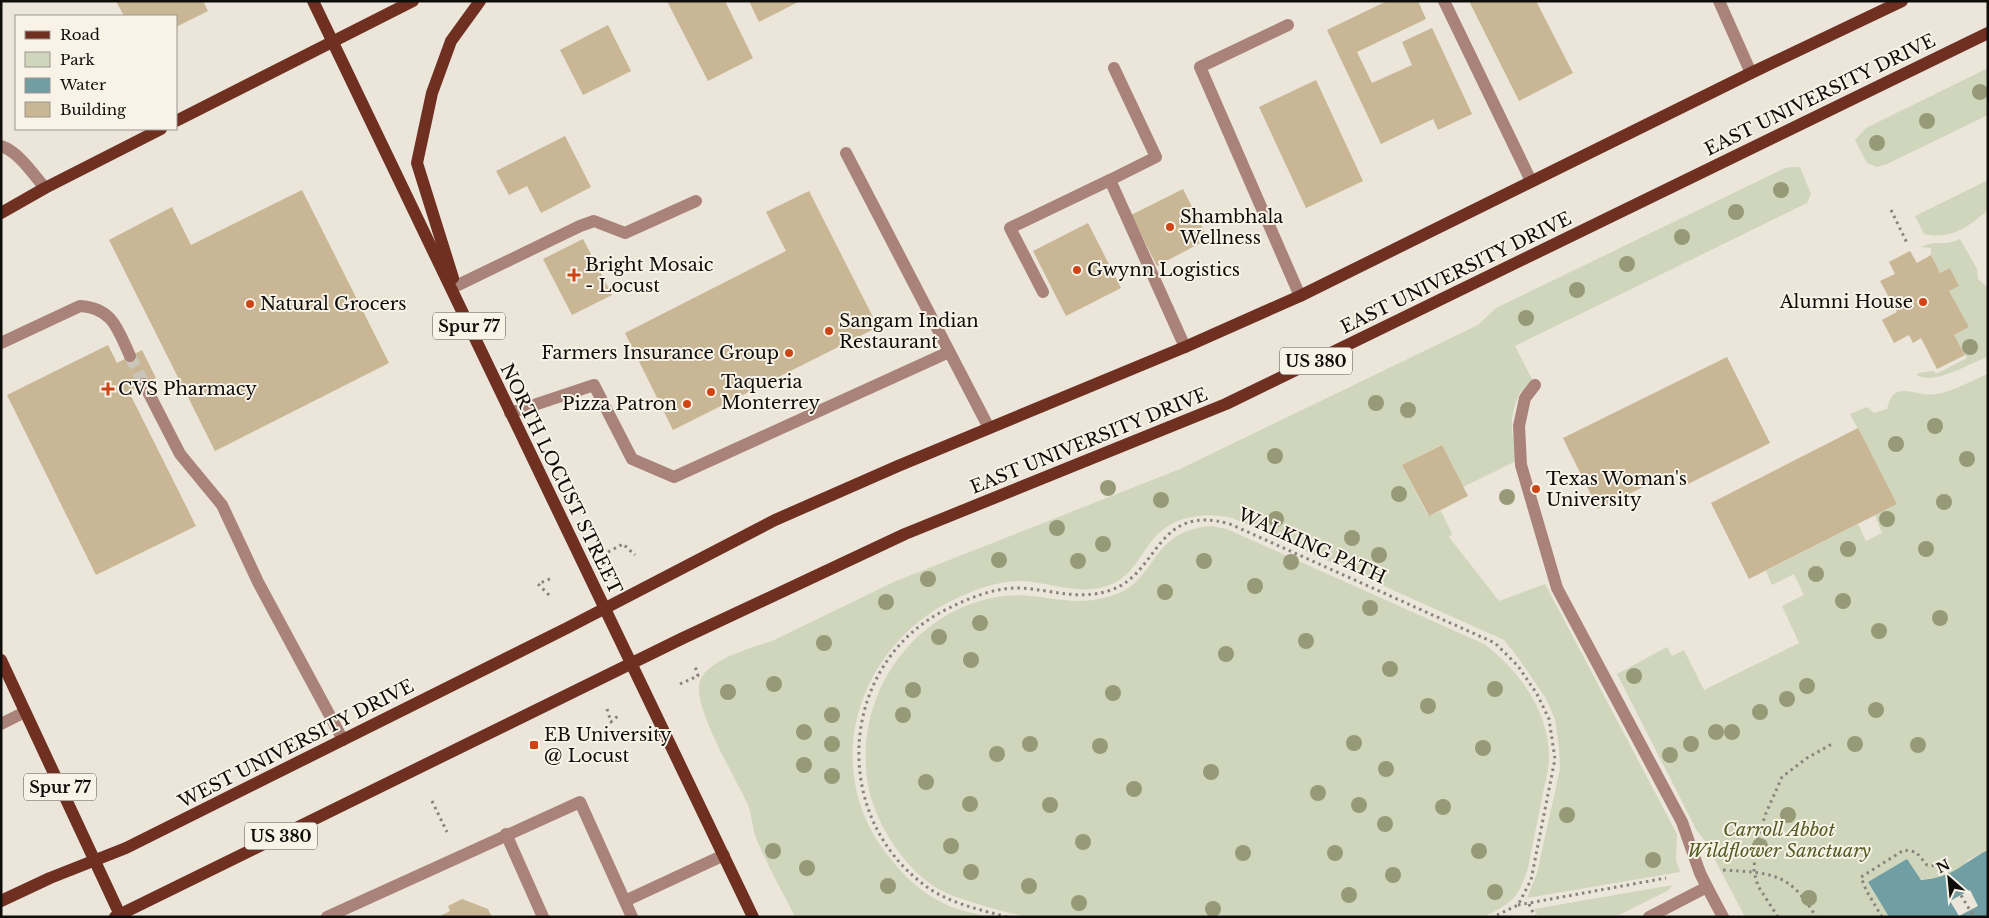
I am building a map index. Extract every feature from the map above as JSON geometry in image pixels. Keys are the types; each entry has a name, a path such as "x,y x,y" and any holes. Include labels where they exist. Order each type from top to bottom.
{"main road":[{"name":"NORTH LOCUST STREET","path":"313,1 753,917"},
{"path":"178,120 413,1"},
{"path":"467,323 417,163 432,93 451,41 480,1"},
{"path":"604,609 774,520 1185,347 1300,296 1751,73 1902,1"},
{"name":"EAST UNIVERSITY DRIVE","path":"632,664 680,639 904,534 1226,404 1988,33"},
{"path":"1,213 45,188 160,130"},
{"name":"WEST UNIVERSITY DRIVE","path":"1,901 50,878 126,848 604,609"},
{"name":"Spur 77","path":"1,660 119,916"},
{"name":"US 380","path":"119,916 632,664"}],"lane":[{"path":"1444,1 1531,181"},
{"path":"1718,1 1751,73"},
{"path":"1288,25 1200,67 1300,296"},
{"path":"1043,292 1010,228 1156,157 1114,68"},
{"path":"1,146 8,148 18,157 45,188"},
{"path":"846,153 989,428"},
{"path":"1110,180 1185,347"},
{"path":"456,286 580,226 594,222 625,234 696,201"},
{"path":"1,342 80,306 93,307 113,319 130,356"},
{"path":"510,413 594,385 632,459 674,477 949,352"},
{"path":"144,384 180,454 222,505 252,569 343,740"},
{"path":"1535,385 1524,398 1519,426 1521,465 1557,588 1682,822 1700,873 1723,917"},
{"path":"1,724 25,712"},
{"path":"327,917 580,802 632,917"},
{"path":"506,834 543,917"},
{"path":"624,901 724,855"},
{"path":"1649,917 1708,887"}],"path":[{"path":"1891,210 1908,245"},
{"name":"WALKING PATH","path":"1007,917 954,902 938,894 902,866 874,827 862,790 858,750 866,702 876,679 906,640 925,622 948,608 980,595 1002,589 1021,588 1082,596 1110,591 1125,583 1137,572 1163,538 1173,530 1204,520 1230,524 1495,643 1518,666 1537,694 1549,719 1555,759 1530,880 1518,905"},
{"path":"608,552 623,544 636,555"},
{"path":"550,595 538,584 552,578"},
{"path":"680,684 698,676 695,666"},
{"path":"607,709 610,722 620,714"},
{"path":"1778,917 1758,886 1754,872 1755,847 1766,813 1782,777 1807,758 1832,744"},
{"path":"432,801 447,832"},
{"path":"1882,917 1866,890 1862,877 1904,850 1916,852 1927,865 1944,867 1974,917"},
{"path":"1723,870 1778,876 1789,882 1816,917"},
{"path":"1493,917 1518,905 1666,878"},
{"path":"1529,904 1535,917"}],"green space":[{"path":"1988,68 1988,115 1887,164 1877,167 1867,163 1855,140 1866,128"},
{"path":"1800,167 1811,194 1807,203 1515,346 1535,385 1520,392 1512,418 1512,434 1518,460 1463,487 1441,445 1402,465 1428,516 1441,511 1452,534 1449,537 1499,601 1545,584 1677,834 1676,860 1680,872 1527,898 1537,873 1560,769 1559,748 1555,719 1545,697 1504,640 1232,518 1204,515 1194,516 1167,526 1154,538 1127,574 1120,580 1101,588 1079,589 1014,581 988,586 955,599 921,620 893,647 872,679 858,714 853,750 856,787 868,824 890,858 919,888 946,905 987,917 795,917 760,848 748,805 708,724 699,692 700,681 704,673 732,655 772,641 896,581 1180,469 1478,325 1496,308 1785,168"},
{"path":"1988,180 1988,210 1966,227 1951,234 1924,234 1915,216"},
{"path":"1960,239 1977,269 1978,279 1988,288 1988,357 1942,376 1924,378 1917,375 1918,373 1934,371 1936,374 1967,358 1954,335 1969,327 1949,291 1959,286 1950,268 1940,273 1931,255 1931,248 1921,247 1931,243 1950,242"},
{"name":"Carroll Abbot Wildflower Sanctuary","path":"1988,374 1988,850 1968,860 1961,868 1942,878 1868,882 1889,917 1745,917 1705,841 1697,831 1617,674 1667,647 1672,656 1684,650 1704,690 1799,643 1782,606 1804,595 1794,574 1772,585 1766,571 1858,524 1866,541 1882,533 1875,515 1897,504 1850,414 1867,407 1874,413 1887,409 1890,399 1900,391 1928,394 1942,393"},
{"path":"1211,526 1227,529 1484,644 1521,680 1530,694 1544,725 1548,742 1549,763 1528,868 1517,893 1507,904 1483,917 1029,917 962,899 944,892 930,884 906,861 885,831 872,800 868,785 866,752 870,720 880,690 896,662 916,638 941,618 970,604 1003,596 1017,595 1084,601 1114,595 1129,588 1140,578 1164,546 1175,537 1190,530"},
{"path":"1673,885 1667,891 1615,917 1538,917 1534,909"}],"water":[{"path":"1988,850 1988,917 1889,917 1868,882 1907,859 1921,880 1950,873","holes":["1970,890 1978,906 1959,916 1950,901"]}],"building":[{"path":"116,1 203,1 208,11 178,26 178,15 123,15"},
{"path":"667,1 725,1 753,58 708,81"},
{"path":"749,1 800,1 759,22"},
{"path":"1387,1 1418,1 1426,19 1357,52 1372,83 1412,65 1402,42 1432,28 1472,114 1438,130 1433,119 1381,144 1327,30"},
{"path":"1469,1 1536,1 1573,73 1519,101"},
{"path":"608,25 631,71 583,95 560,50"},
{"path":"1316,80 1363,181 1306,208 1259,107"},
{"path":"565,136 591,187 541,213 527,186 509,195 496,171"},
{"name":"Shambhala Wellness","path":"1183,189 1208,239 1157,266 1131,215"},
{"name":"Natural Grocers","path":"302,190 389,363 215,451 109,240 172,207 191,245"},
{"path":"809,191 878,327 673,430 625,333 786,251 766,212"},
{"name":"Gwynn Logistics","path":"1088,223 1121,288 1066,316 1033,251"},
{"path":"583,239 612,295 572,315 543,259"},
{"name":"Alumni House","path":"1910,251 1917,263 1931,255 1940,273 1950,268 1959,286 1949,291 1969,327 1954,335 1965,355 1937,369 1921,338 1913,343 1909,335 1894,343 1882,320 1897,312 1880,281 1895,274 1889,262"},
{"name":"CVS Pharmacy","path":"108,345 117,363 142,350 156,378 129,392 196,526 96,575 7,395"},
{"path":"1727,357 1770,443 1686,485 1678,470 1598,509 1563,438"},
{"path":"1858,428 1897,504 1749,579 1711,503"},
{"path":"1442,445 1468,496 1429,516 1402,465"},
{"path":"462,899 488,909 492,917 438,917 450,911 448,906"}],"tunnel":[{"path":"130,356 144,384"}],"place":[{"name":"Shambhala Wellness","path":"1170,227"},
{"name":"Gwynn Logistics","path":"1077,270"},
{"name":"Bright Mosaic - Locust","path":"574,275"},
{"name":"Alumni House","path":"1923,302"},
{"name":"Natural Grocers","path":"250,304"},
{"name":"Sangam Indian Restaurant","path":"829,331"},
{"name":"Farmers Insurance Group","path":"789,353"},
{"name":"CVS Pharmacy","path":"108,389"},
{"name":"Taqueria Monterrey","path":"711,392"},
{"name":"Pizza Patron","path":"687,404"},
{"name":"Texas Woman's University","path":"1536,489"},
{"name":"EB University @ Locust","path":"534,745"}]}
